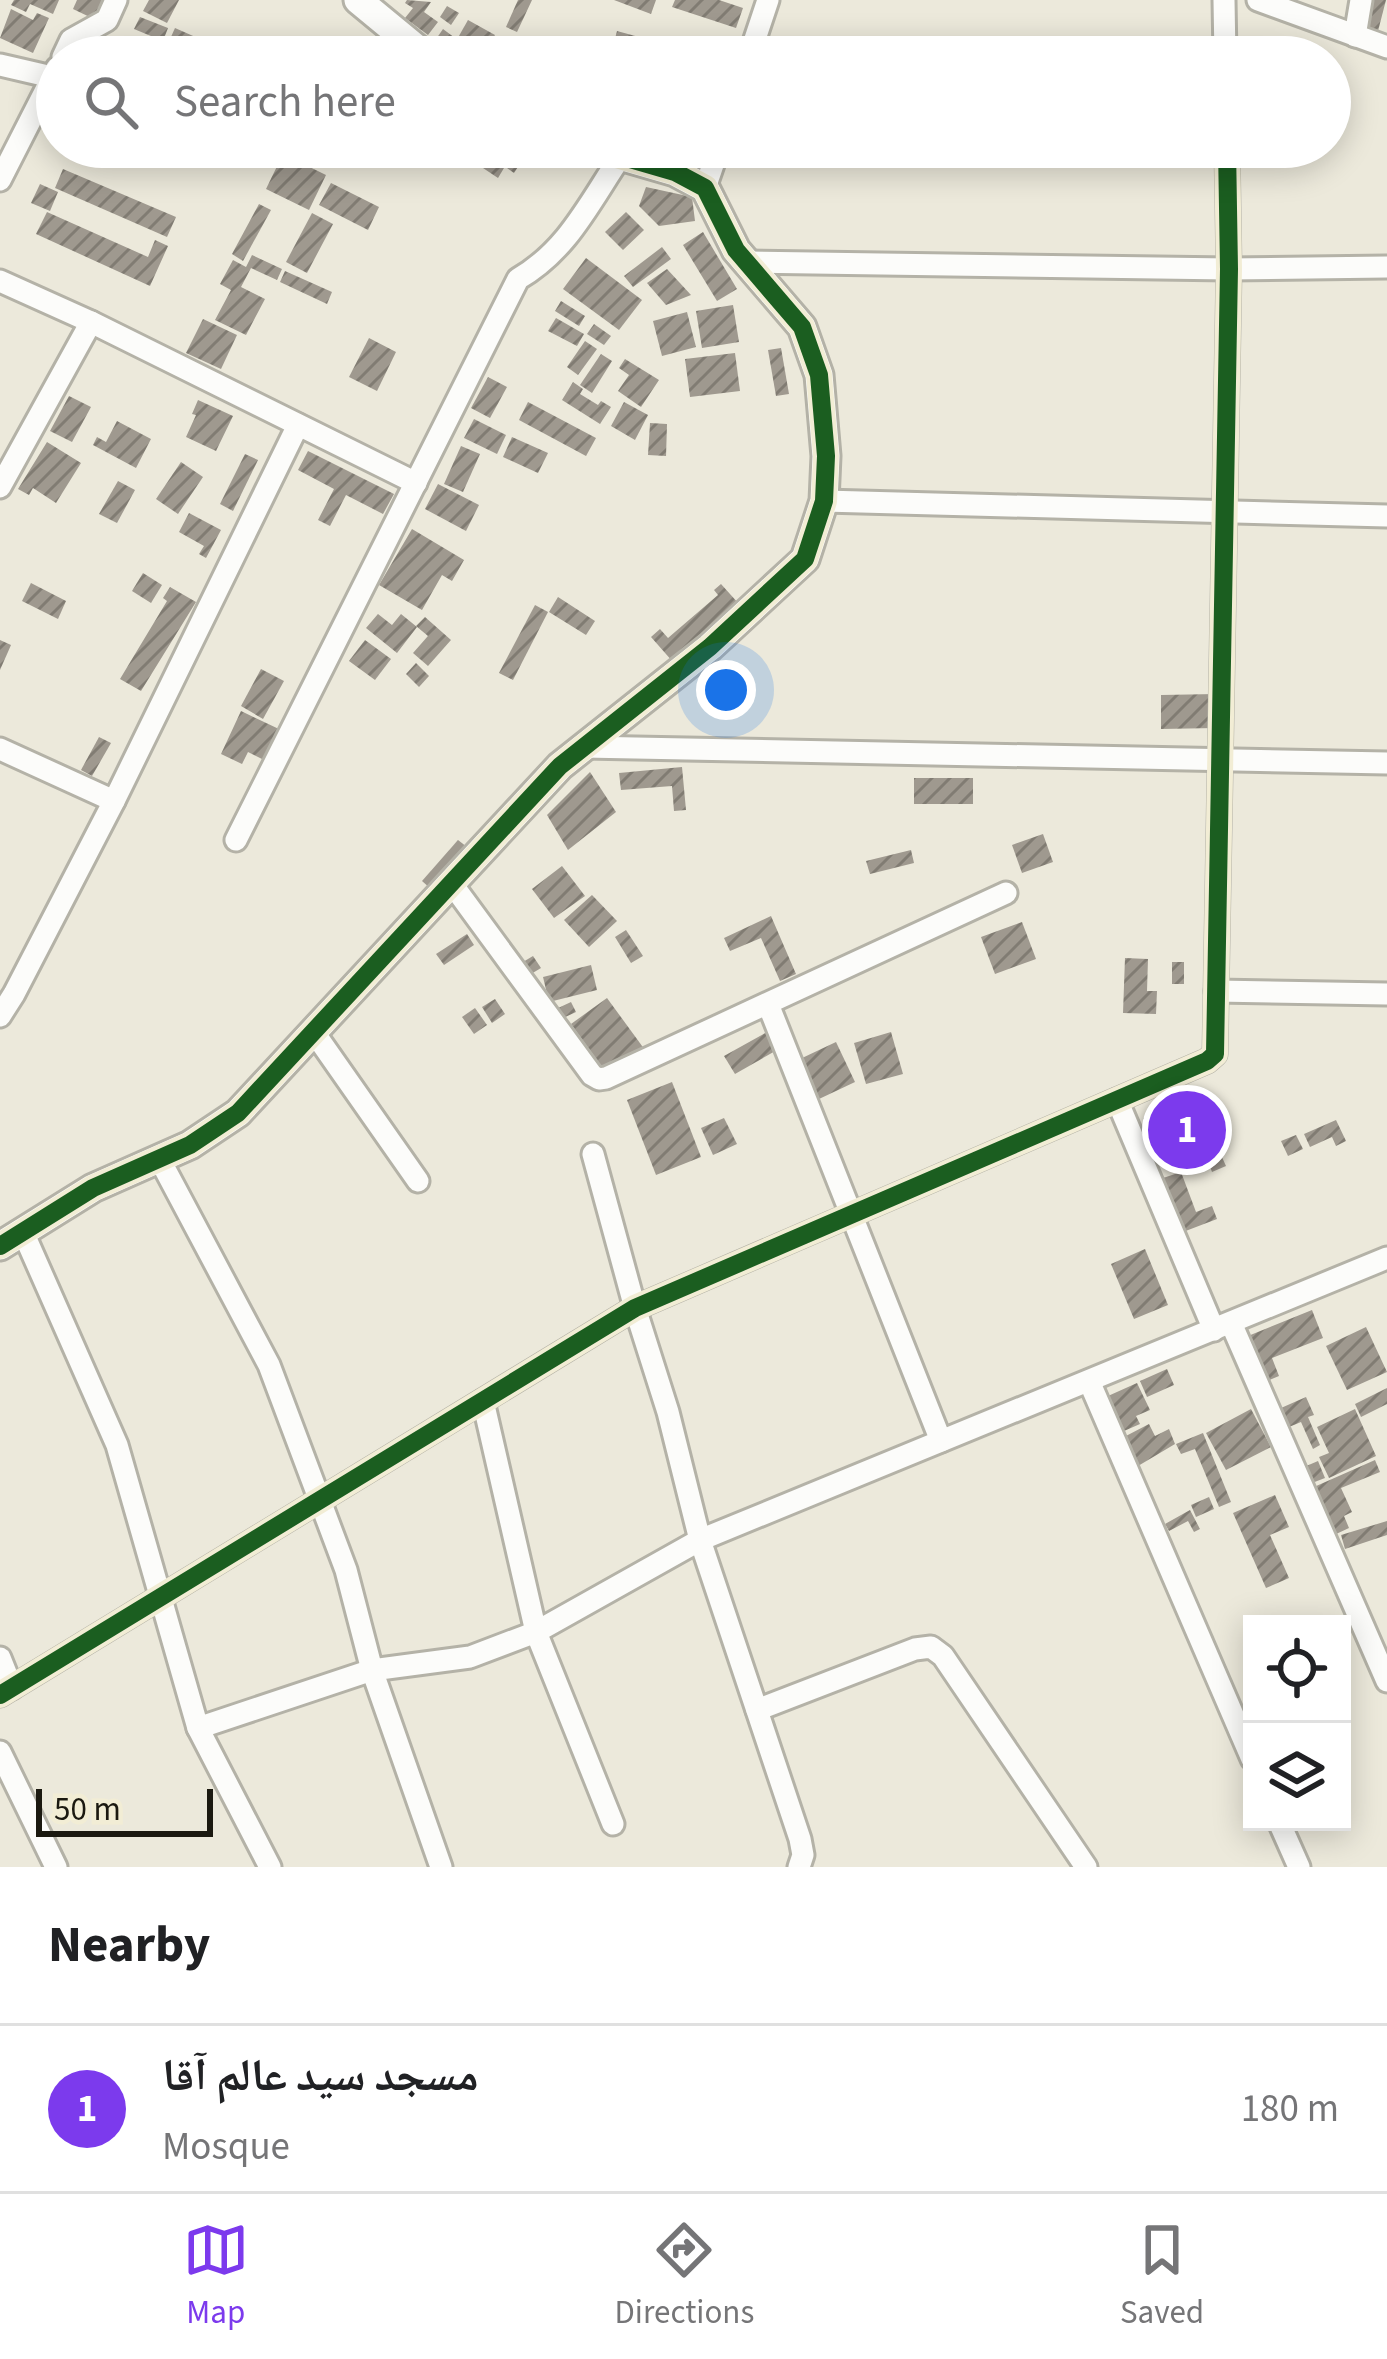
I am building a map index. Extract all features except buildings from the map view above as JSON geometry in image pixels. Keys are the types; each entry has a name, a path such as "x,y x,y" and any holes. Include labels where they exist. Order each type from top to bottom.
{"street":[{"path":"78,36 107,20 116,0"},
{"path":"358,0 402,36"},
{"path":"756,36 768,0"},
{"path":"1224,0 1225,36"},
{"path":"1258,0 1387,47"},
{"path":"1355,36 1361,0"},
{"path":"0,65 36,66"},
{"path":"0,180 36,109"},
{"path":"236,839 518,279 559,249 613,168"},
{"path":"270,1867 197,1728 117,1445 12,1239 94,1188 190,1145 238,1113 560,766 710,647 805,559 824,501 826,456 819,375 802,326 728,237 705,188 662,168"},
{"path":"705,188 711,168"},
{"path":"0,1658 6,1691 635,1309 1215,1054 1227,168"},
{"path":"746,262 1387,267"},
{"path":"0,280 416,484"},
{"path":"0,487 91,322"},
{"path":"0,1016 114,801 298,425"},
{"path":"824,501 1387,516"},
{"path":"584,747 1387,763"},
{"path":"0,749 114,801"},
{"path":"452,884 599,1079 1006,893"},
{"path":"1216,991 1387,994"},
{"path":"768,1004 941,1441"},
{"path":"313,1031 418,1181"},
{"path":"1117,1100 1387,1681"},
{"path":"592,1154 668,1412 700,1540 800,1839 799,1867"},
{"path":"160,1160 269,1365 346,1570 372,1670 441,1867"},
{"path":"197,1728 372,1670 470,1657 536,1632 700,1540 1387,1258"},
{"path":"1089,1381 1243,1738"},
{"path":"483,1401 536,1632 613,1824"},
{"path":"757,1710 915,1648 931,1647 943,1656 1086,1867"},
{"path":"0,1752 56,1867"},
{"path":"1283,1831 1298,1867"}],"cycle path":[{"path":"0,1246 93,1188 190,1145 238,1113 560,766 710,647 805,559 824,501 826,456 819,375 802,327 736,250 705,188 661,168"},
{"path":"0,1695 635,1308 1215,1054 1227,168"}],"place":[{"name":"مسجد سید عالم آقا","path":"1187,1130"}]}
